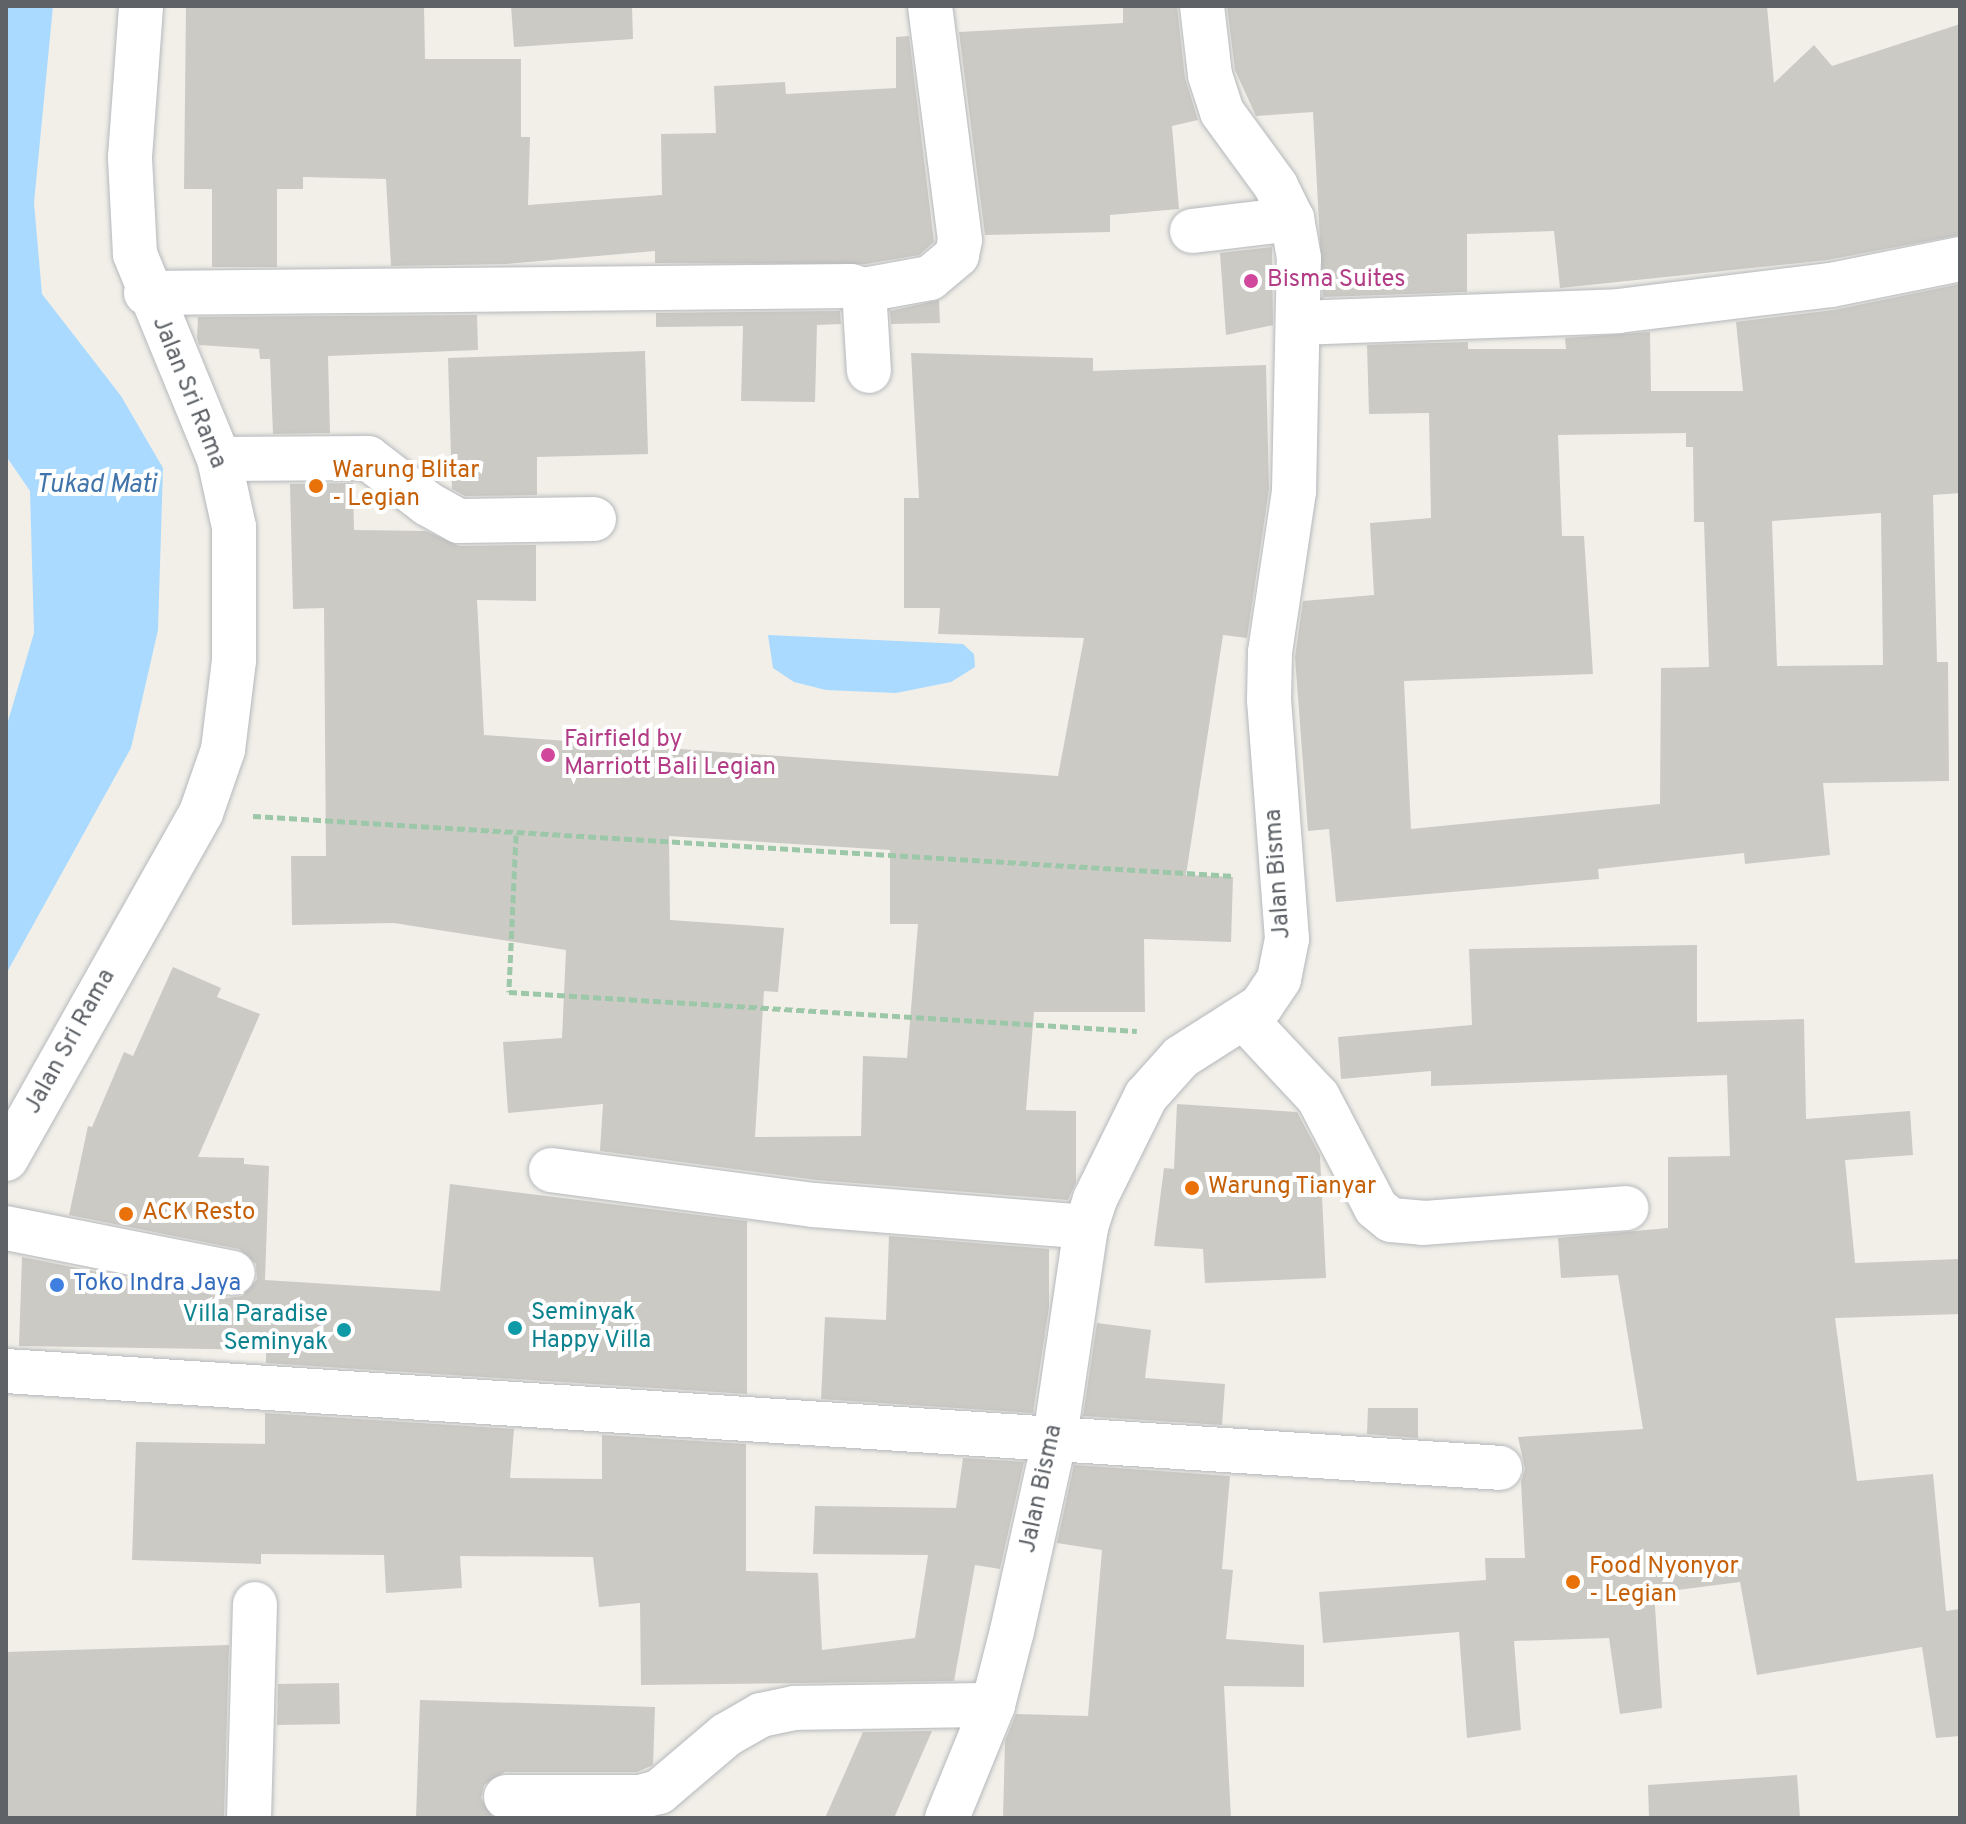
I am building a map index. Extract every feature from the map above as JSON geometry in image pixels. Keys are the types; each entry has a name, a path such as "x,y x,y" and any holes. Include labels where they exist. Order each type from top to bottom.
{"street":[{"name":"Jalan Sri Rama","path":"6,1159 201,813 223,750 234,661 234,527 219,459 146,293 130,214 141,6"},
{"path":"146,293 864,290 930,278 957,255 960,240 930,6"},
{"name":"Jalan Bisma","path":"947,1818 993,1705 1055,1437 1086,1227 1125,1130 1146,1096 1181,1057 1261,1006 1279,979 1287,939 1281,879 1270,652 1294,491 1299,258 1292,219 1276,186 1222,112 1210,75 1202,6"},
{"path":"1192,231 1292,219"},
{"path":"1298,323 1633,309 1831,285 1960,259"},
{"path":"864,290 869,371"},
{"path":"219,459 368,458 428,504 459,521 594,519"},
{"path":"1230,1027 1318,1097 1376,1208 1391,1220 1423,1223 1626,1208"},
{"path":"551,1170 814,1205 1086,1227"},
{"path":"6,1228 233,1273"},
{"path":"6,1371 1500,1468"},
{"path":"249,1818 255,1604"},
{"path":"506,1797 640,1797 659,1792 726,1735 761,1715 794,1708 993,1705"}],"path":[{"path":"201,813 516,835 1281,879"},
{"path":"516,835 509,992 1230,1027"}],"water":[{"name":"Tukad Mati","path":"6,6 53,6 34,203 42,294 121,396 163,468 158,630 131,748 6,974 6,728 34,633 30,491 6,456"},
{"path":"768,635 963,644 974,654 975,667 951,682 896,693 826,690 794,682 773,668"}],"building":[{"path":"186,6 424,6 425,59 521,59 521,137 530,137 528,205 662,195 661,134 716,133 714,86 785,82 786,94 896,88 896,37 909,36 934,242 919,255 866,264 655,263 655,251 506,264 391,266 386,179 303,177 303,189 277,189 277,267 212,267 212,189 184,189"},
{"path":"511,6 632,6 633,39 514,47"},
{"path":"1123,6 1177,6 1185,78 1198,120 1172,126 1179,209 1110,215 1110,232 985,235 959,32 1123,23"},
{"path":"1227,6 1767,6 1774,83 1814,45 1832,66 1960,24 1960,235 1827,260 1560,288 1554,231 1467,234 1467,292 1323,297 1313,112 1256,116 1235,70"},
{"name":"Bisma Suites","path":"1272,247 1273,325 1226,335 1220,253"},
{"path":"1960,284 1960,493 1933,495 1937,662 1948,662 1949,781 1823,783 1830,855 1745,864 1744,853 1598,869 1599,879 1336,902 1329,829 1308,831 1295,657 1303,601 1374,595 1370,523 1431,518 1429,413 1369,414 1367,345 1468,342 1468,349 1566,349 1565,338 1650,332 1651,391 1743,391 1736,322 1834,310","holes":["1686,433 1686,447 1693,447 1694,522 1704,522 1709,667 1661,668 1660,804 1411,829 1404,681 1593,674 1584,536 1562,536 1558,435","1881,513 1883,665 1777,666 1772,521"]},
{"path":"939,300 940,323 891,324 890,311"},
{"path":"840,311 841,324 817,325 815,402 741,401 743,326 656,327 656,313"},
{"path":"477,315 478,350 328,356 330,433 273,434 270,359 260,359 259,349 199,345 197,338 198,317"},
{"path":"645,351 648,454 537,457 537,495 465,496 452,489 448,358"},
{"path":"911,353 1093,358 1093,371 1266,365 1269,489 1247,638 1223,635 1186,875 1233,877 1231,942 1144,939 1145,1012 1034,1012 1026,1110 1076,1111 1076,1182 1068,1200 817,1180 600,1151 603,1104 508,1113 503,1042 562,1038 566,950 394,923 292,925 291,856 326,856 324,608 293,609 290,484 353,483 354,530 426,531 459,546 536,545 536,601 477,600 484,735 1058,776 1084,638 938,634 940,608 904,608 904,498 919,498","holes":["669,836 890,850 890,924 918,924 907,1058 863,1056 861,1136 755,1137 764,991 778,992 784,928 670,920"]},
{"path":"1697,945 1697,1022 1804,1019 1806,1119 1910,1111 1913,1155 1845,1160 1855,1263 1959,1259 1960,1314 1835,1318 1857,1481 1933,1474 1946,1611 1960,1609 1960,1736 1936,1738 1922,1647 1757,1675 1740,1582 1654,1593 1662,1708 1620,1714 1609,1638 1514,1641 1521,1730 1467,1738 1459,1632 1323,1643 1319,1592 1486,1580 1485,1558 1525,1558 1521,1482 1525,1469 1518,1437 1643,1429 1618,1275 1561,1278 1558,1238 1668,1228 1668,1157 1730,1156 1727,1075 1431,1086 1431,1071 1341,1079 1338,1037 1472,1025 1469,949"},
{"path":"173,967 221,988 217,997 260,1014 198,1157 244,1158 244,1164 269,1166 265,1280 440,1291 450,1184 747,1221 747,1394 266,1363 266,1350 19,1346 22,1257 228,1298 242,1296 257,1279 256,1264 239,1249 69,1215 88,1126 92,1127 124,1052 133,1056"},
{"path":"1177,1104 1297,1112 1320,1155 1326,1278 1205,1283 1203,1249 1154,1246 1164,1168 1174,1169"},
{"path":"889,1236 1049,1249 1049,1307 1033,1413 821,1399 825,1317 886,1320"},
{"path":"1097,1323 1151,1330 1145,1378 1225,1384 1222,1425 1083,1416"},
{"path":"1368,1408 1418,1408 1418,1438 1367,1434"},
{"path":"265,1413 514,1429 510,1478 602,1479 602,1435 746,1444 746,1571 818,1573 822,1650 915,1638 928,1555 813,1554 815,1506 956,1508 963,1458 1024,1462 1000,1569 975,1565 954,1681 641,1685 640,1603 599,1607 593,1557 460,1556 462,1588 386,1593 384,1555 261,1554 261,1564 132,1560 136,1442 265,1444"},
{"path":"1074,1465 1230,1476 1222,1569 1233,1570 1226,1639 1304,1645 1304,1687 1224,1686 1231,1818 1003,1818 1005,1741 1016,1714 1088,1716 1102,1550 1057,1543"},
{"path":"229,1645 224,1818 6,1818 6,1652"},
{"path":"339,1683 340,1724 277,1725 278,1684"},
{"path":"420,1700 655,1707 653,1765 637,1772 505,1772 484,1785 481,1798 493,1818 416,1818"},
{"path":"932,1731 894,1818 825,1818 863,1732"},
{"path":"1797,1775 1800,1818 1649,1818 1648,1785"}],"place":[{"name":"Bisma Suites","path":"1251,281"},
{"name":"Warung Blitar - Legian","path":"316,486"},
{"name":"Fairfield by Marriott Bali Legian","path":"548,755"},
{"name":"Warung Tianyar","path":"1192,1188"},
{"name":"ACK Resto","path":"126,1214"},
{"name":"Toko Indra Jaya","path":"57,1285"},
{"name":"Seminyak Happy Villa","path":"515,1328"},
{"name":"Villa Paradise Seminyak","path":"344,1330"},
{"name":"Food Nyonyor - Legian","path":"1573,1582"}]}
